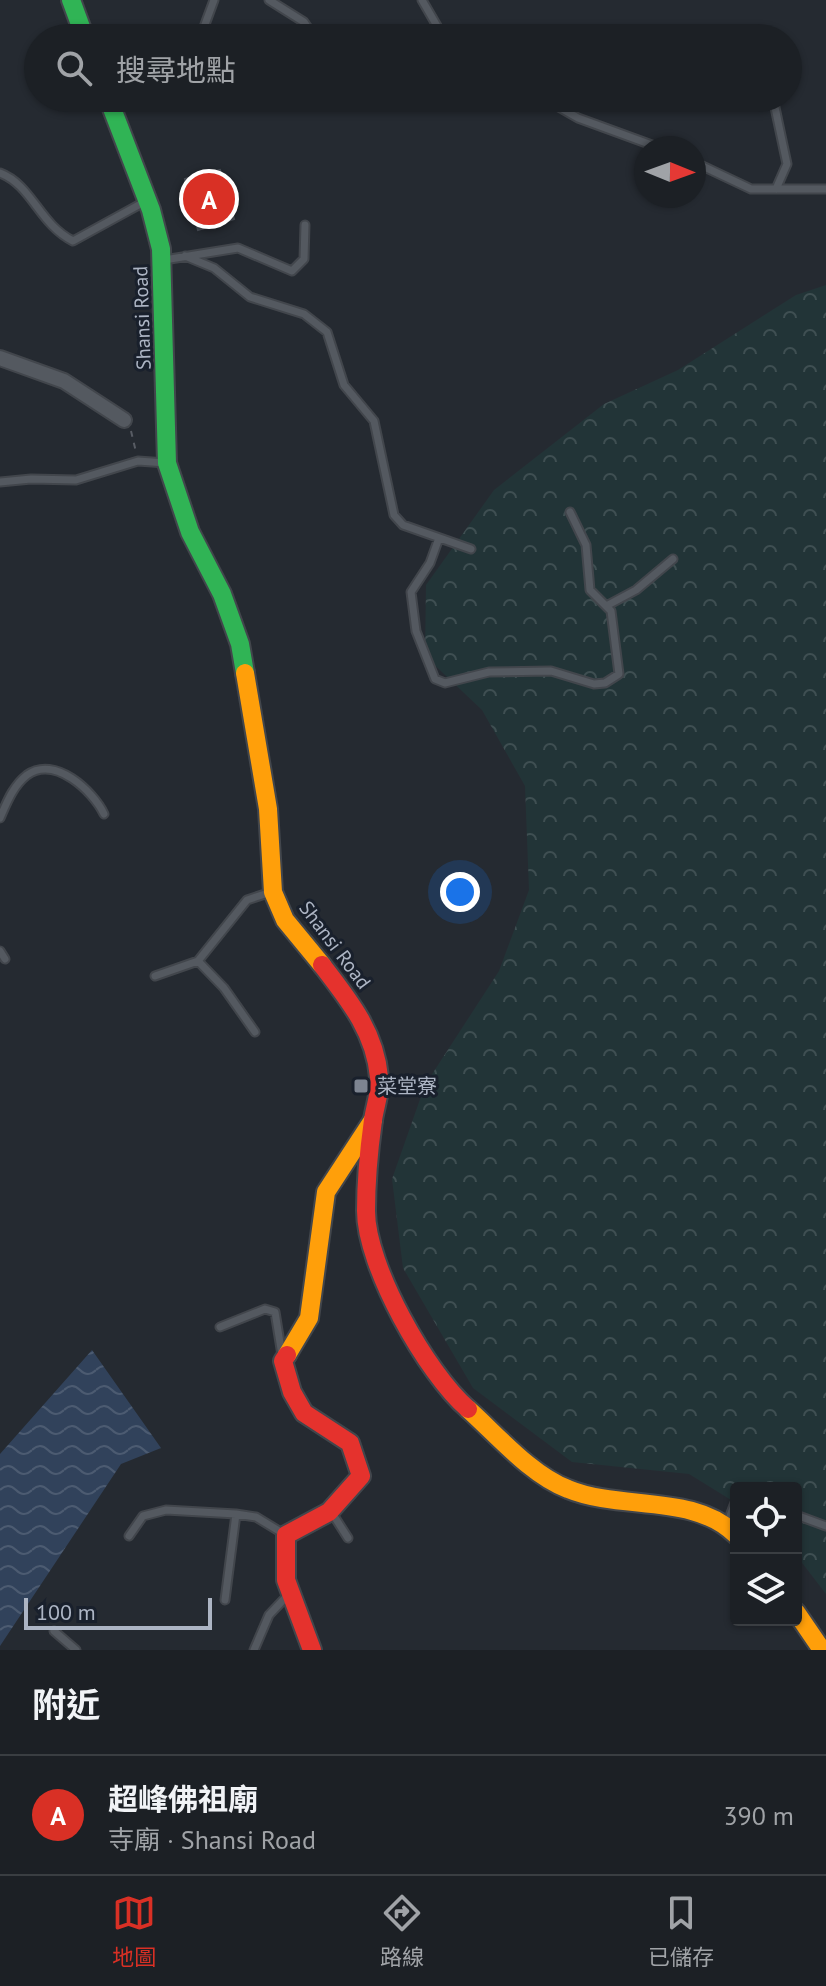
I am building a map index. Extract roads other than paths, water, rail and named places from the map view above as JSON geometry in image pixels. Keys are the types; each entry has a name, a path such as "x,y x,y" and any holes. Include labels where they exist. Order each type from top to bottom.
{"street":[{"path":"71,0 80,24"},
{"name":"Shansi Road","path":"113,112 148,200 162,261 167,463 190,532 222,594 240,644 268,809 273,892 285,920 348,998 368,1030 380,1081 373,1120 366,1214 374,1254 405,1323 448,1392 529,1463 566,1489 615,1502 697,1511 730,1529"},
{"path":"0,358 64,381 124,420"},
{"path":"312,1650 289,1595 280,1556 286,1535 311,1525 331,1511 361,1476 359,1453 344,1435 310,1419 293,1398 283,1361 309,1318 326,1192 373,1120"},
{"path":"802,1621 822,1650"}],"lane":[{"path":"205,24 214,0"},
{"path":"269,0 305,24"},
{"path":"422,0 436,24"},
{"path":"568,112 634,138"},
{"path":"776,112 787,164 776,189"},
{"path":"706,168 751,189 826,189"},
{"path":"0,173 19,183 55,232 73,241 148,200"},
{"path":"162,261 238,248 292,271 304,259 305,225"},
{"path":"185,256 214,268 250,297 304,314 327,332 344,385 374,421 394,515 403,525 471,549"},
{"path":"0,482 76,480 138,461 167,463"},
{"path":"439,538 430,563 411,592 416,631 435,679 445,683 489,672 520,674 551,671 587,683 605,683 619,674 608,605 590,590 586,545 570,512"},
{"path":"608,605 636,590 673,559"},
{"path":"0,818 17,785 31,772 44,770 62,773 83,786 104,814"},
{"path":"155,976 198,961 247,900 273,892"},
{"path":"0,951 5,959"},
{"path":"198,961 224,988 255,1032"},
{"path":"220,1327 265,1309 275,1312 283,1361"},
{"path":"129,1536 143,1516 166,1510 256,1517 286,1535"},
{"path":"331,1511 348,1538"},
{"path":"225,1600 236,1514"},
{"path":"802,1517 826,1526"},
{"path":"254,1650 269,1615 289,1595"},
{"path":"54,1631 76,1650"}],"water":[{"path":"92,1350 161,1448 121,1464 0,1646 0,1454"}],"place":[{"name":"超峰佛祖廟","path":"209,199"},
{"name":"菜堂寮","path":"361,1086"}]}
